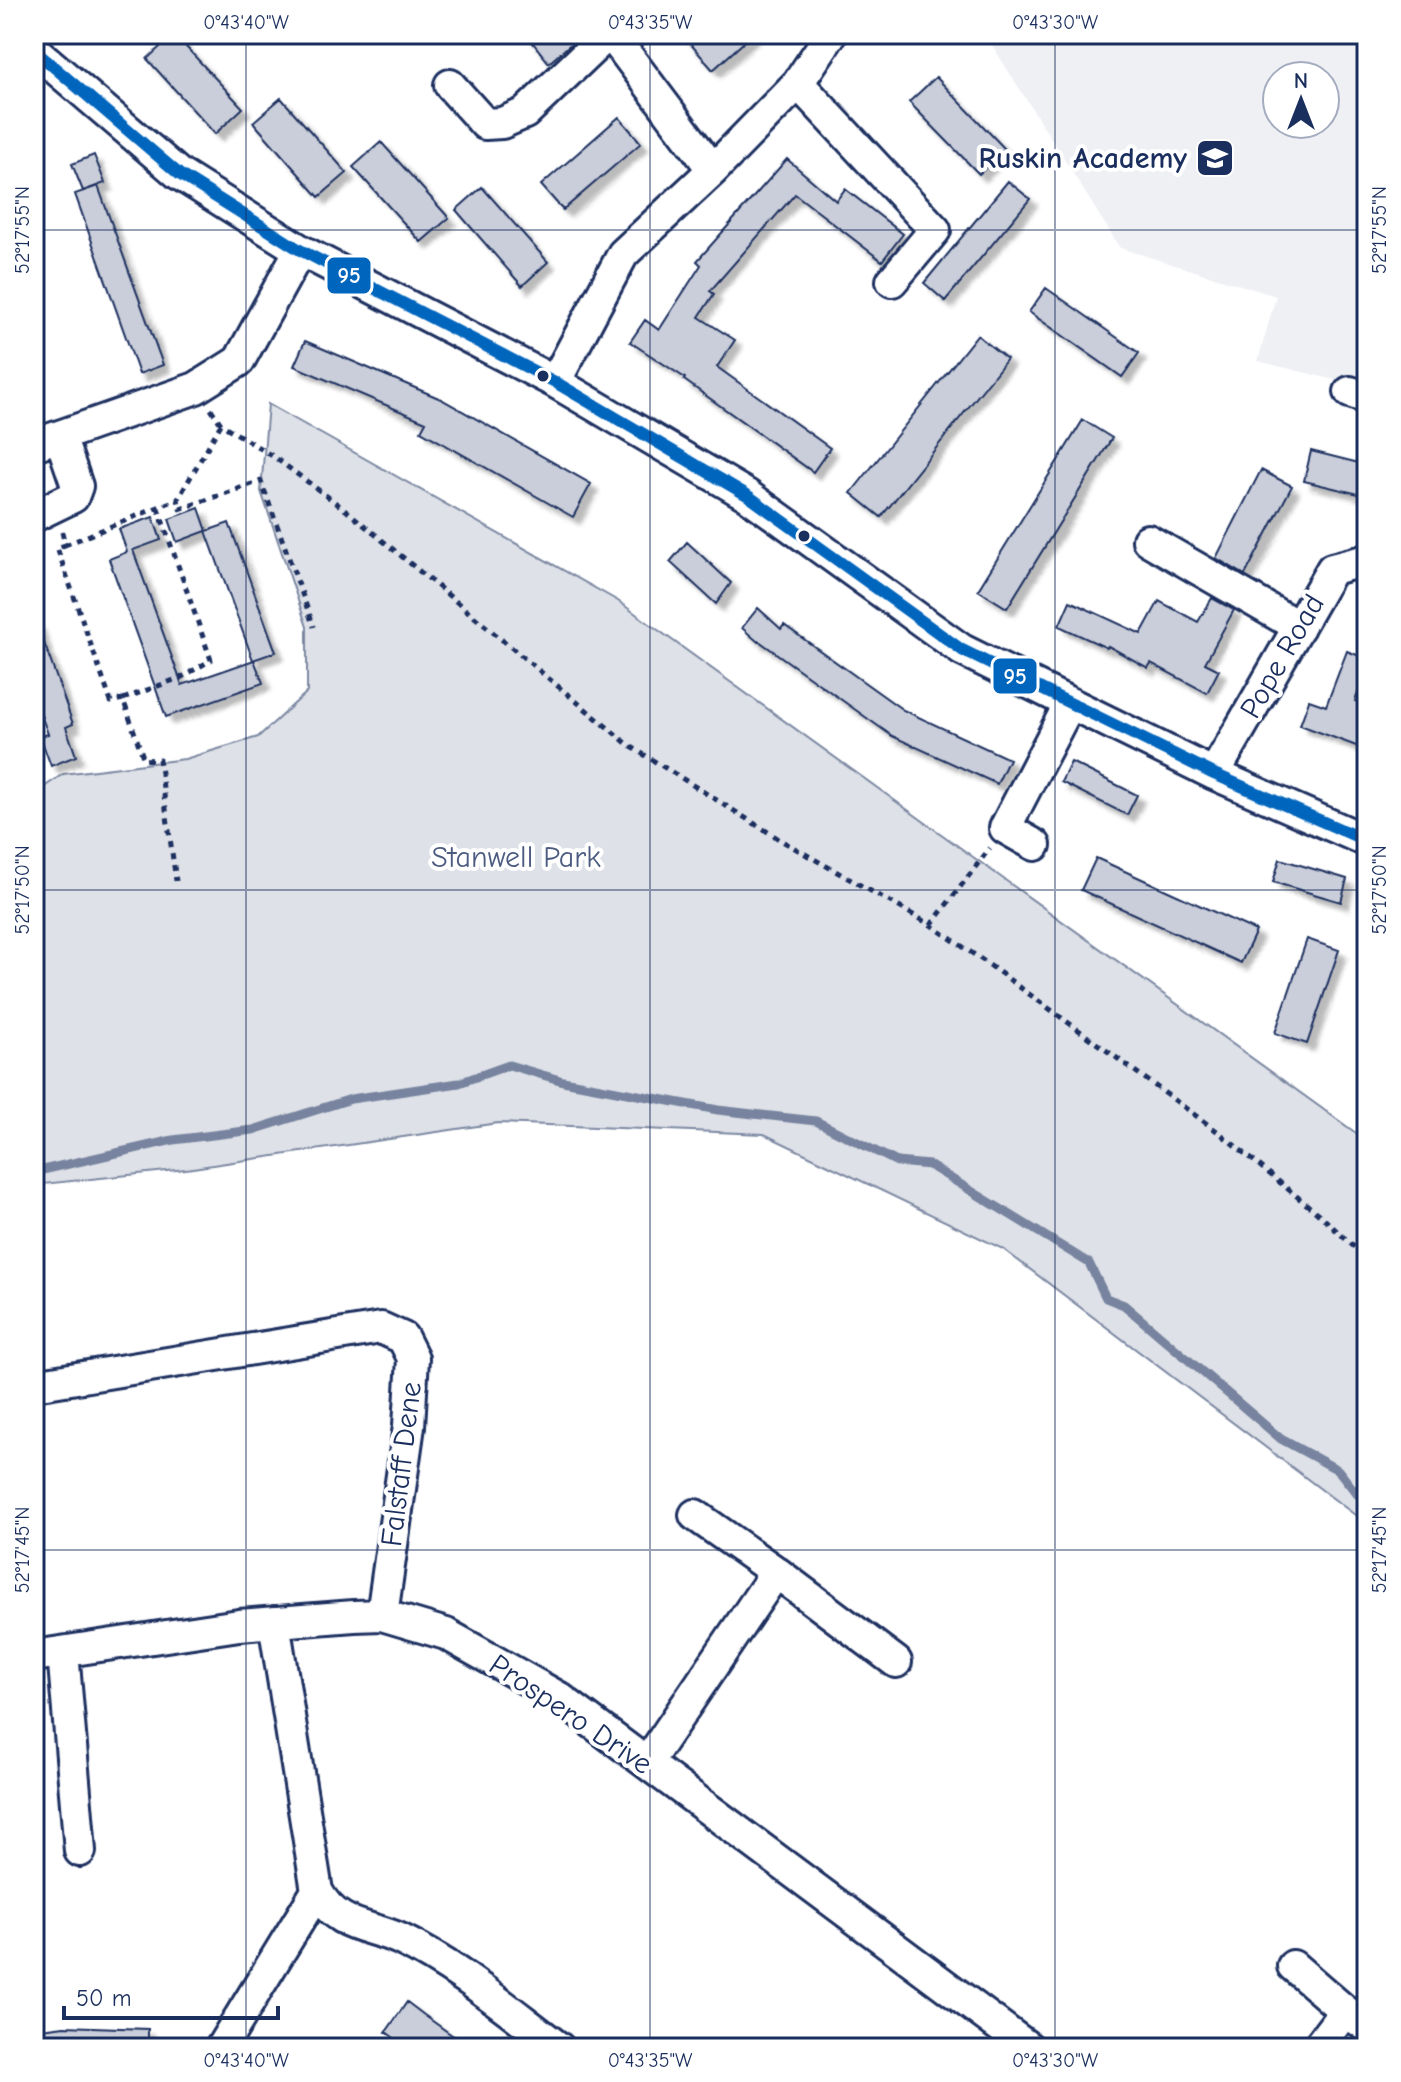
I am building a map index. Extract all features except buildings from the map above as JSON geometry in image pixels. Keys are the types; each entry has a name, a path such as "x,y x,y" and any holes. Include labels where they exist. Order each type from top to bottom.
{"street":[{"path":"450,85 485,124 502,123 525,113 609,34 713,170"},
{"path":"555,382 623,254 713,170 798,83 831,34"},
{"path":"34,50 179,174 300,250 555,382 747,495 962,650 1214,774 1367,841"},
{"path":"798,83 935,230 892,281"},
{"path":"45,512 73,497 77,486 47,441 196,388 239,361 300,250"},
{"path":"1148,540 1299,627"},
{"name":"Pope Road","path":"1214,774 1332,569 1367,560"},
{"path":"1035,845 1005,828 1070,703"},
{"name":"Falstaff Dene","path":"34,1385 381,1328 403,1338 413,1358 409,1426 382,1615"},
{"path":"695,1515 896,1662"},
{"path":"647,1763 776,1572"},
{"name":"Prospero Drive","path":"48,1654 274,1622 382,1615 446,1634 558,1697 1029,2048"},
{"path":"274,1622 317,1891 326,1907 345,1921 398,1939 452,1969 559,2048"},
{"path":"48,1654 80,1851"},
{"path":"221,2048 317,1891"},
{"path":"1293,1966 1356,2018 1317,2048"}],"path":[{"path":"196,388 221,424 274,457 347,511 630,746 784,842 931,925 1221,1134 1322,1217 1367,1259"},
{"path":"158,508 211,660 182,677 111,702 57,548 178,499 221,424"},
{"path":"178,499 180,509 261,481 314,627"},
{"path":"45,512 65,545"},
{"path":"123,699 144,760 159,759 176,881"},
{"path":"931,925 1005,828"}],"shaded area":[{"name":"Ruskin Academy","path":"985,34 1367,34 1367,388 1258,361 1276,296 1120,248"}],"green space":[{"name":"Stanwell Park","path":"268,404 618,601 1367,1141 1367,1524 1003,1249 764,1134 498,1123 186,1169 34,1185 34,794 63,774 185,759 258,737 307,692 307,627 261,491"}],"waterway":[{"path":"34,1172 173,1140 253,1130 351,1099 459,1083 509,1065 563,1081 718,1110 816,1121 897,1162 929,1165 1089,1263 1106,1298 1124,1305 1281,1439 1338,1470 1357,1494 1367,1501"}],"transit line":[{"name":"95","path":"34,50 179,174 300,250 555,382 747,495 962,650 1214,774 1367,841"}],"place":[{"name":"Ruskin Academy","path":"1215,158"}]}
